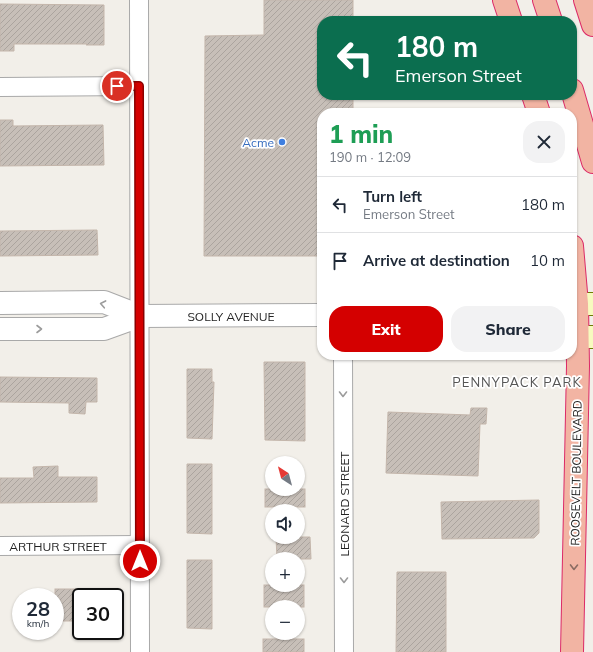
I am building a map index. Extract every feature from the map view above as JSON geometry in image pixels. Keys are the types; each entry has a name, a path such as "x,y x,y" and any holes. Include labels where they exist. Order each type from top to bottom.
{"highway":[{"path":"504,0 509,16"},
{"path":"544,0 549,16"},
{"path":"585,0 593,25"},
{"path":"575,100 593,162"},
{"name":"ROOSEVELT BOULEVARD","path":"572,652 581,338 581,304 577,278"}],"street":[{"path":"139,0 140,652"},
{"path":"0,87 139,86"},
{"name":"SOLLY AVENUE","path":"0,302 104,302 140,316"},
{"name":"SOLLY AVENUE","path":"0,329 104,329 140,316 317,316"},
{"name":"LEONARD STREET","path":"343,360 344,652"},
{"name":"ARTHUR STREET","path":"0,546 140,546"}],"building":[{"path":"264,0 353,0 353,16 317,16 317,100 353,100 353,108 317,108 317,256 204,256 205,36 264,35"},
{"path":"0,4 104,5 104,45 14,44 14,51 0,51"},
{"path":"0,120 13,120 13,126 103,125 104,165 0,166"},
{"path":"97,230 98,255 0,256 0,231"},
{"path":"264,362 305,362 305,441 265,440"},
{"path":"187,369 212,369 212,382 214,382 212,439 187,438"},
{"path":"0,377 97,378 97,402 86,402 85,414 69,413 69,403 0,402"},
{"path":"471,408 487,408 486,424 480,424 478,476 386,473 388,412 470,415"},
{"path":"187,464 212,464 212,534 187,533"},
{"path":"58,466 58,477 97,477 97,502 0,503 0,478 34,478 33,467"},
{"path":"265,496 305,496 305,504 265,504"},
{"path":"539,500 539,533 534,538 442,539 441,502"},
{"path":"305,537 310,537 311,559 305,559 305,552 277,552 276,544 305,544"},
{"path":"187,560 212,560 212,629 187,628"},
{"path":"397,572 446,572 446,652 396,652"},
{"path":"264,585 265,592 304,592 304,600 265,600 264,607"},
{"path":"64,589 72,589 72,621 64,621"},
{"path":"263,639 304,640 304,652 263,652"}],"place":[{"name":"Acme","path":"282,142"}],"district":[{"name":"PENNYPACK PARK","path":"517,382"}],"route":[{"path":"117,86 139,86 140,561"}]}
